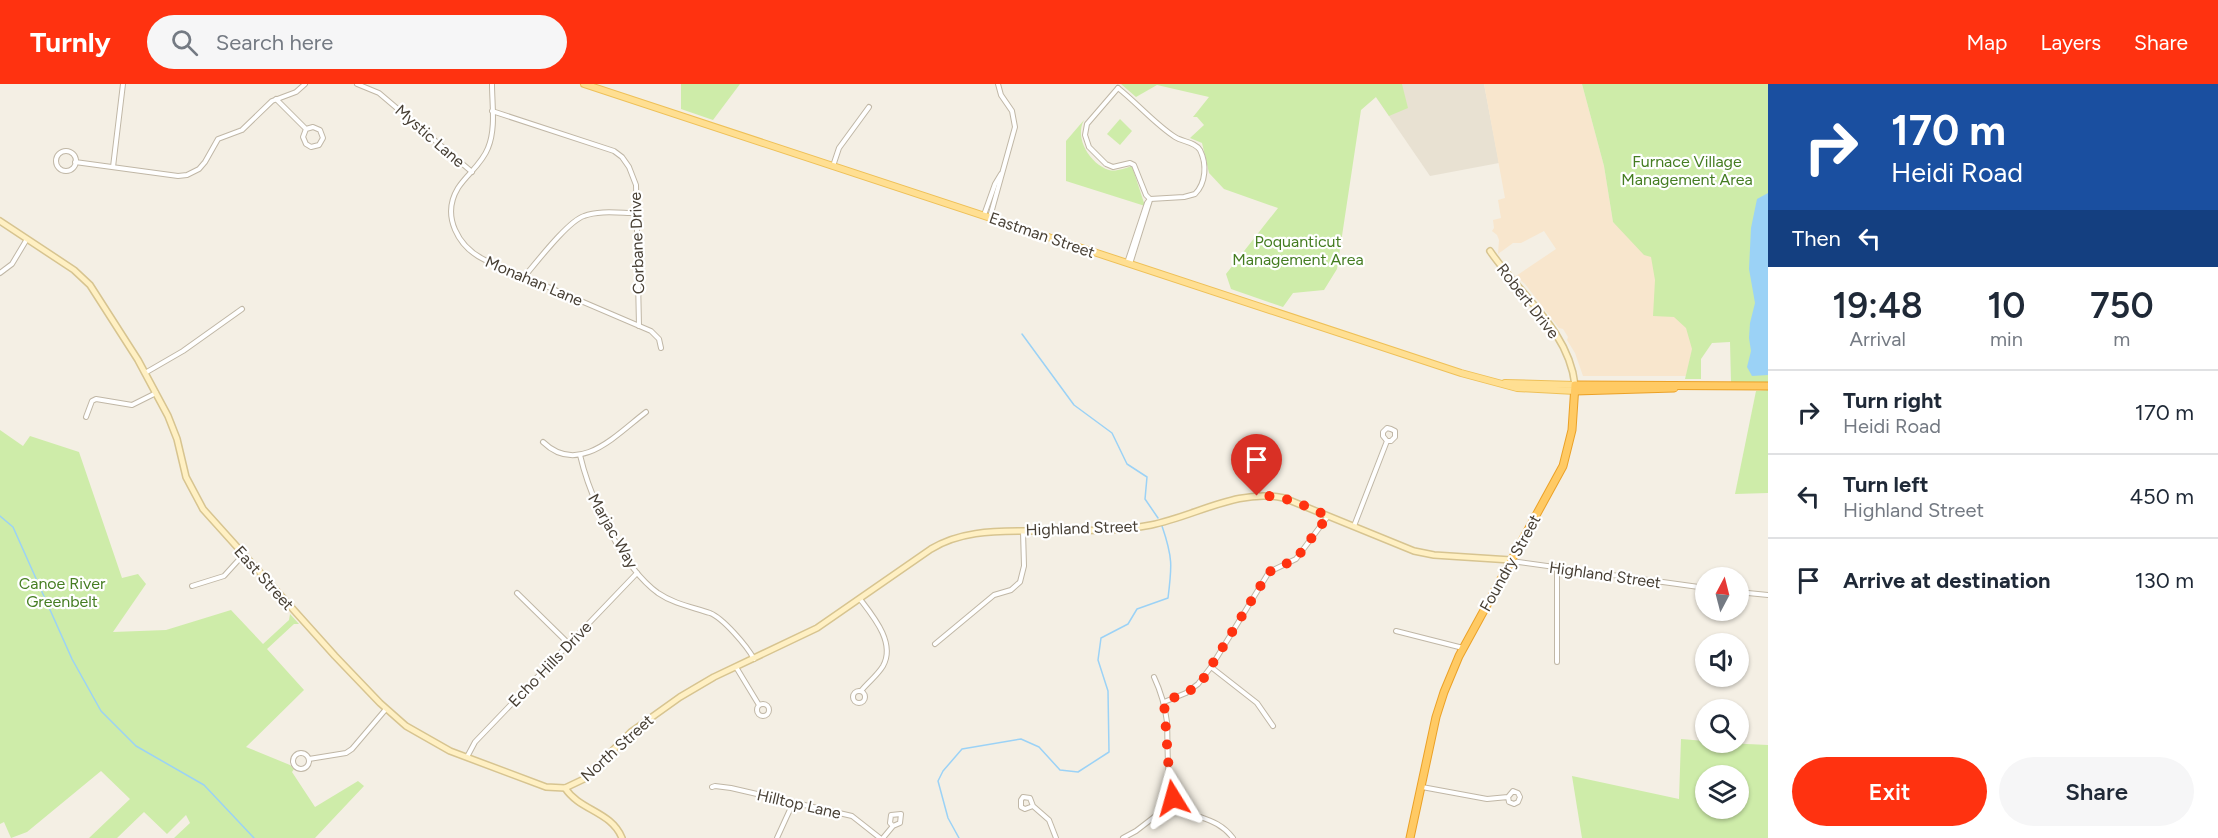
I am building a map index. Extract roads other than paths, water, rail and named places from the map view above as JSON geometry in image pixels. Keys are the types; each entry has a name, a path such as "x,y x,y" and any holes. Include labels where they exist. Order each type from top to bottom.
{"highway":[{"path":"1575,388 1666,389 1684,386 1768,386"},
{"name":"Foundry Street","path":"1410,838 1441,701 1463,648 1563,466 1572,430 1575,388"}],"main road":[{"name":"Eastman Street","path":"584,84 1461,373 1517,388 1575,388"}],"street":[{"path":"113,167 123,84"},
{"path":"75,162 178,176 187,175 202,166 219,139 245,127 276,99 296,92 305,84"},
{"name":"Mystic Lane","path":"357,84 379,93 472,172"},
{"name":"Monahan Lane","path":"492,84 490,142 485,155 459,186 452,202 452,221 457,234 466,248 478,257 639,326 657,336 661,348"},
{"path":"987,216 995,184 1002,173 1013,137 1012,111 1001,95 998,84"},
{"path":"1128,264 1147,203 1150,200 1184,198 1196,194 1205,174 1200,151 1196,146 1175,137 1118,86 1087,124 1085,135 1089,147 1106,164 1113,167 1130,163 1134,165 1150,200"},
{"path":"276,99 306,129"},
{"path":"833,166 839,148 869,107"},
{"name":"Corbane Drive","path":"492,111 602,146 618,154 626,162 635,180 639,326"},
{"path":"313,127 320,130 322,138 319,145 311,147 304,142 303,135 306,129 313,127"},
{"path":"67,151 73,154 75,162 72,169 64,171 58,167 56,159 61,152 67,151"},
{"path":"524,277 570,225 581,217 591,214 636,213"},
{"name":"East Street","path":"0,221 74,270 90,285 145,373 168,416 177,439 186,477 203,509 334,656 386,709 406,726 428,740 546,787 565,788"},
{"path":"0,273 12,264 27,238"},
{"name":"Robert Drive","path":"1490,250 1501,268 1535,305 1559,341 1570,359 1575,388"},
{"path":"145,373 183,351 242,309"},
{"path":"86,417 92,401 96,399 132,405 156,393"},
{"path":"543,442 561,454 580,455 600,447 646,412"},
{"path":"1255,437 1257,496"},
{"path":"1354,526 1387,441"},
{"name":"Marjac Way","path":"580,455 592,496 637,573 660,594 696,610 710,613 723,623 754,659"},
{"name":"Highland Street","path":"699,685 817,628 946,541 981,532 1095,530 1142,526 1164,522 1236,499 1257,496 1284,498 1398,546 1429,555 1511,560 1695,586"},
{"path":"1164,702 1191,690 1202,681 1269,572 1296,559 1328,516"},
{"path":"935,644 994,594 1011,590 1020,582 1024,566 1023,531"},
{"path":"192,586 224,576 244,554"},
{"path":"1557,567 1557,662"},
{"name":"Echo Hills Drive","path":"467,757 475,742 637,573"},
{"path":"517,593 569,644"},
{"path":"1749,593 1768,595"},
{"path":"860,599 874,617 886,646 883,666 861,691"},
{"path":"1396,631 1463,648"},
{"path":"736,667 759,705"},
{"path":"1211,667 1257,703 1273,726"},
{"path":"1154,677 1164,702 1170,787 1175,801 1190,813 1221,825 1233,838"},
{"name":"North Street","path":"565,788 585,778 641,723 699,685"},
{"path":"309,759 346,753 386,709"},
{"path":"301,752 309,759 307,766 302,769 295,767 292,762 295,754 301,752"},
{"name":"Hilltop Lane","path":"712,787 731,788 855,817 881,838"},
{"path":"1421,787 1487,799 1508,797"},
{"path":"565,788 574,800 607,818 617,828 622,838"},
{"path":"1123,838 1136,831 1175,801"},
{"path":"777,838 793,803"},
{"path":"1033,806 1049,820 1056,838"},
{"path":"881,838 893,826"}],"water":[{"path":"1768,193 1768,375 1752,376 1747,367 1751,351 1750,323 1755,303 1749,269 1751,228 1757,199"}],"waterway":[{"path":"1022,334 1074,405 1112,433 1127,464 1147,477 1145,499 1158,518"},
{"path":"0,516 13,527 72,659 101,711 136,746 204,785 254,838"},
{"path":"959,838 948,818 938,781 943,771 962,749 1021,739 1039,747 1060,770 1078,772 1109,752 1108,691 1098,660 1101,638 1128,624 1137,609 1168,598 1171,562 1162,526"}],"park label":[{"name":"Furnace Village Management Area","path":"1687,170"},
{"name":"Poquanticut Management Area","path":"1298,250"},
{"name":"Canoe River Greenbelt","path":"62,592"}]}
